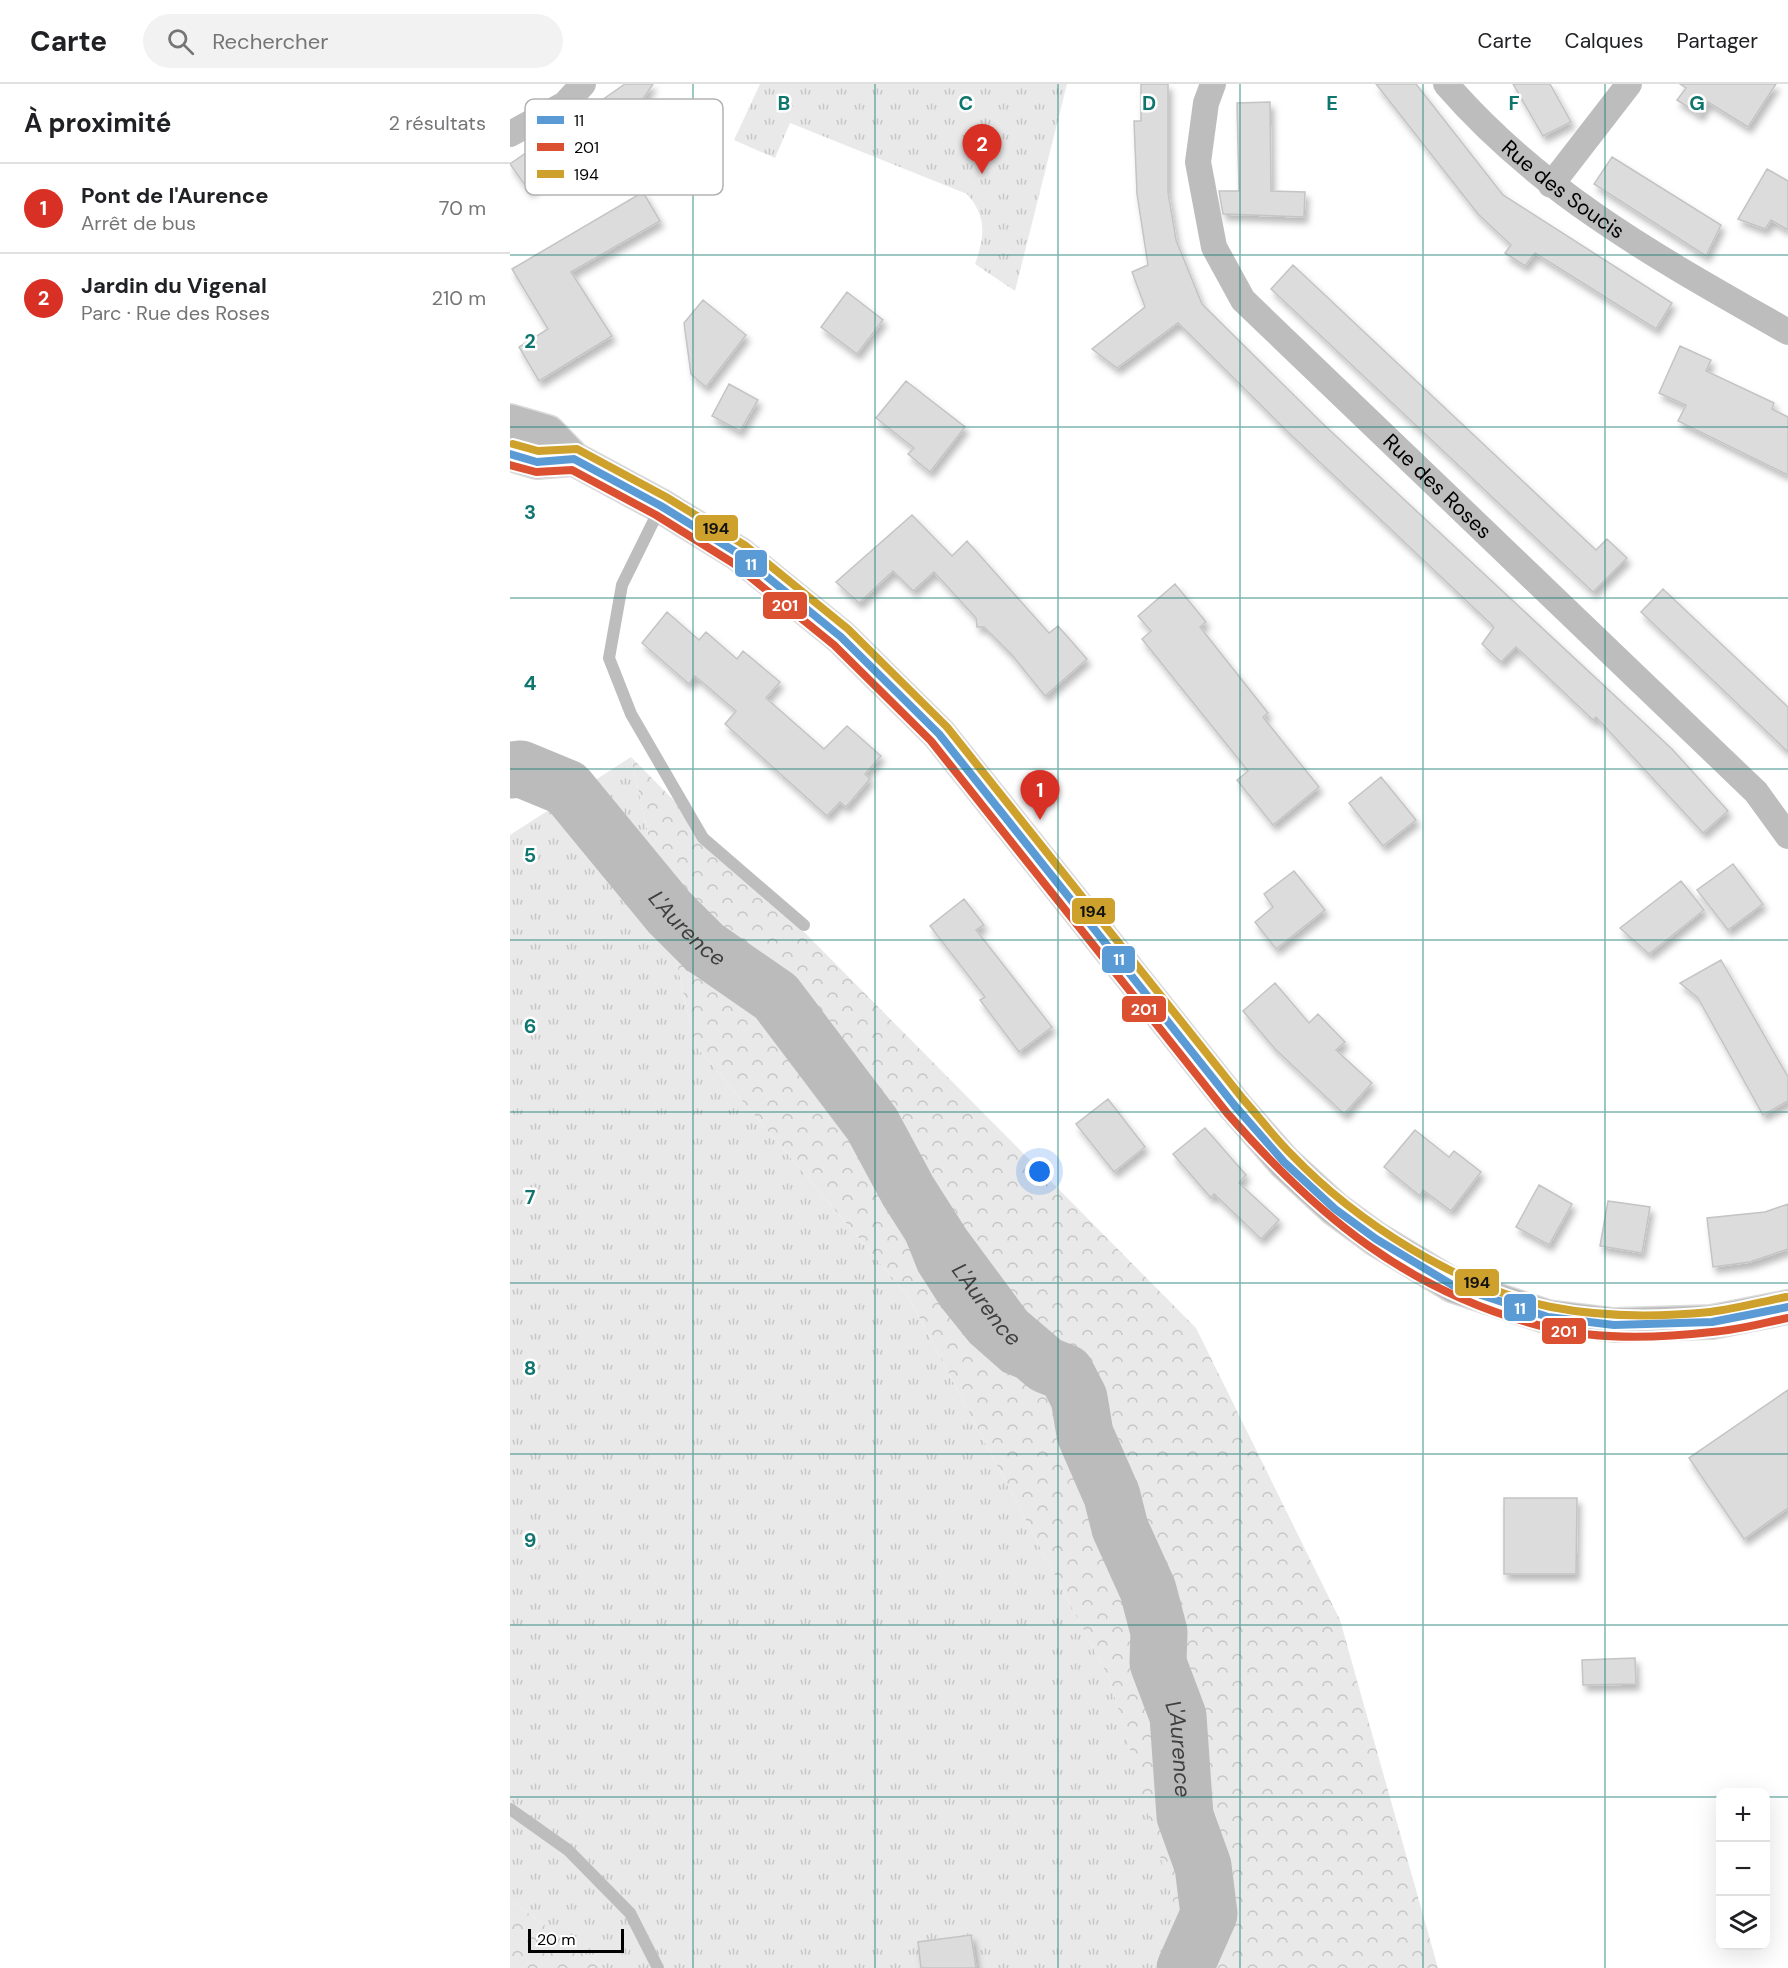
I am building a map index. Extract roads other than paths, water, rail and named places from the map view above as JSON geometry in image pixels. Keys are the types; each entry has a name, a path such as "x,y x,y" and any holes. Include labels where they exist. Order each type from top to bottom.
{"main road":[{"path":"510,421 548,432 574,459 661,506 739,554 841,638 890,684 939,734 1228,1096 1284,1162 1335,1209 1376,1239 1454,1286 1548,1317 1614,1325 1662,1326 1712,1322 1788,1306"},
{"path":"510,454 537,462 574,459"}],"street":[{"path":"570,99 583,84"},
{"name":"Rue des Roses","path":"1213,84 1206,103 1198,162 1214,247 1243,300 1756,792 1788,836"},
{"name":"Rue des Soucis","path":"1446,84 1481,124 1551,185 1642,249 1788,332"},
{"path":"1551,185 1629,84"},
{"path":"510,135 525,127"}],"lane":[{"path":"661,506 622,585 609,658 631,714 703,838 804,925"},
{"path":"510,1809 568,1850 630,1913 658,1968"}],"water":[{"path":"521,769 567,788 669,912 704,947 776,997 872,1124 908,1191 943,1246 1006,1331 1046,1365 1066,1373 1079,1398 1085,1434 1112,1496 1120,1528 1148,1590 1159,1632 1158,1663 1178,1716 1185,1816 1203,1866 1209,1914 1185,1968 1172,1968 1186,1926 1190,1897 1181,1853 1167,1817 1168,1731 1147,1682 1146,1642 1137,1611 1103,1527 1093,1477 1073,1436 1068,1408 1062,1396 1003,1372 970,1343 941,1307 918,1271 889,1198 871,1174 854,1131 849,1130 782,1042 777,1031 749,1002 686,970 644,908 557,798 526,786 510,787 510,770"}],"waterway":[{"name":"L'Aurence","path":"510,770 521,769 567,788 669,912 704,947 776,997 872,1124 908,1191 943,1246 1006,1331 1046,1365 1066,1373 1079,1398 1085,1434 1112,1496 1120,1528 1148,1590 1159,1632 1158,1663 1178,1716 1185,1816 1203,1866 1209,1914 1185,1968"}],"place":[{"name":"Jardin du Vigenal","path":"982,174"},
{"name":"Pont de l'Aurence","path":"1040,820"}]}
